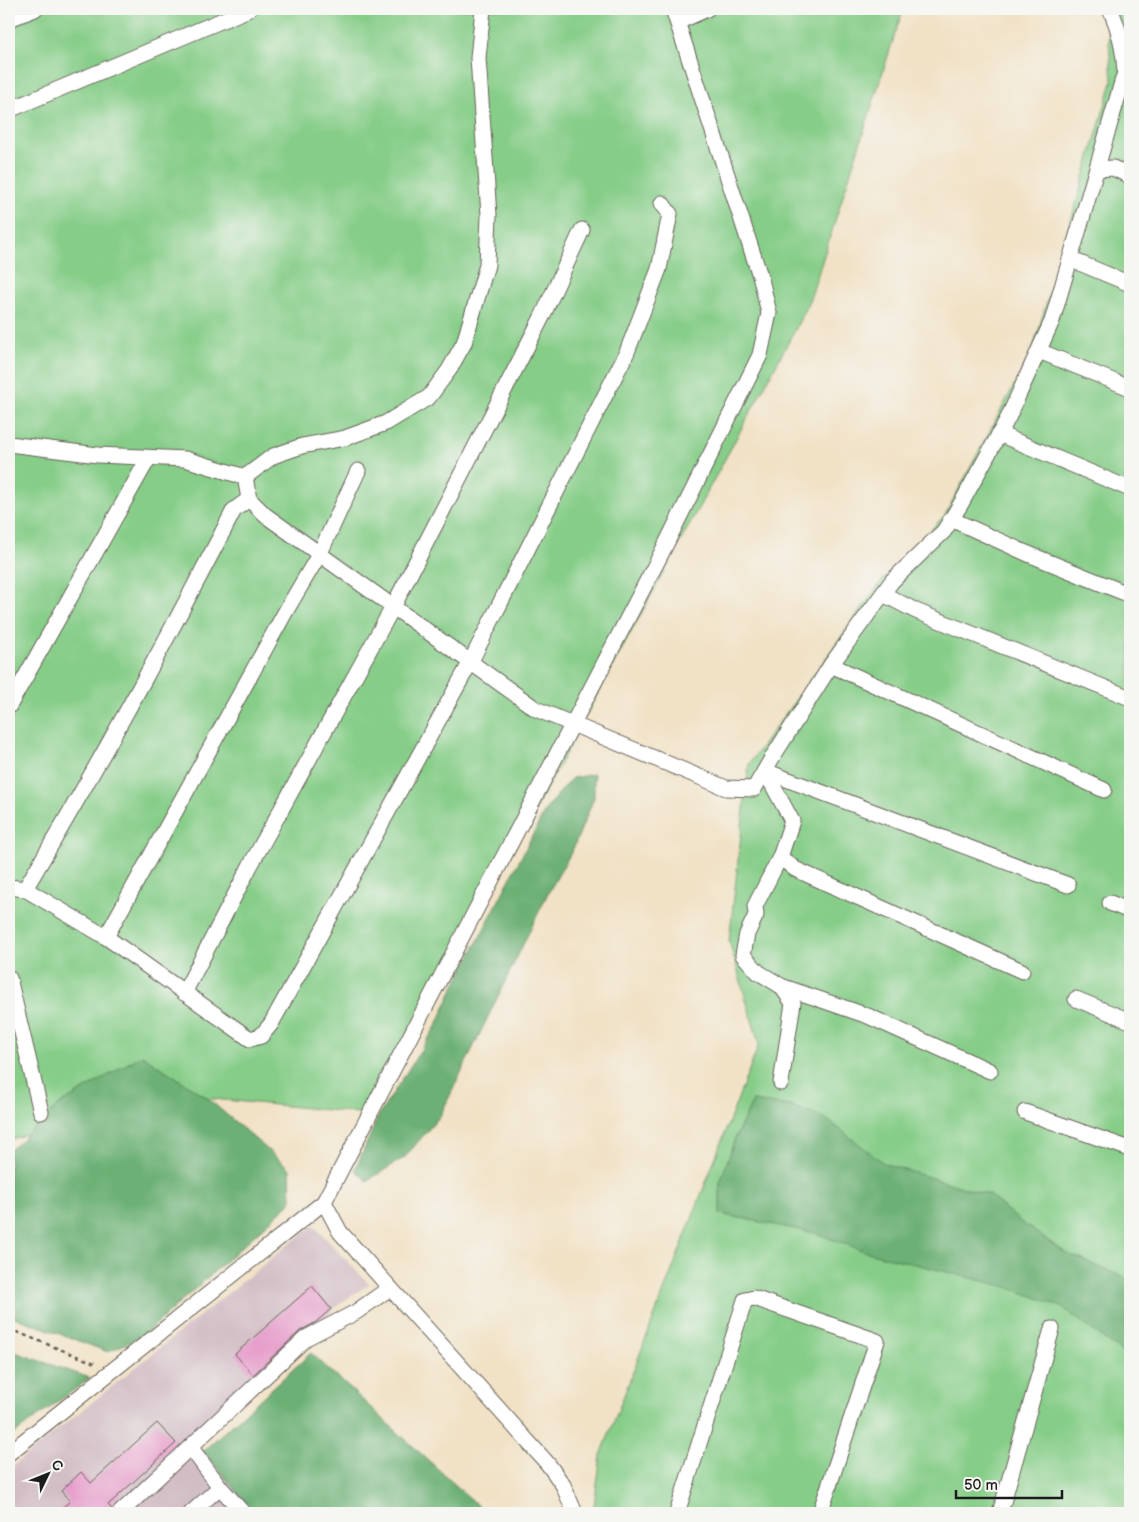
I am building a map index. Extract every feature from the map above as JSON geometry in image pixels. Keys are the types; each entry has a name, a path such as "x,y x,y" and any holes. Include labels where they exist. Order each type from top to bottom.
{"street":[{"path":"9,19 35,9"},
{"path":"9,110 249,9"},
{"path":"245,477 274,456 302,446 345,438 386,424 429,397 449,370 464,344 487,265 489,216 478,58 483,9"},
{"path":"9,1453 324,1202 574,723 760,355 769,313 761,279 676,15 707,9"},
{"path":"245,477 249,499 265,515 536,709 574,723 629,749 726,788 754,789 831,665 883,594 898,575 944,531 999,434 1052,321 1097,168 1127,79 1124,49 1117,23 1110,9"},
{"path":"1097,168 1113,168 1130,176"},
{"path":"9,887 25,889 106,937 250,1039 261,1036 271,1024 470,663 627,352 660,269 670,214 662,204"},
{"path":"184,993 250,866 393,607 542,317 582,230"},
{"path":"1070,259 1130,284"},
{"path":"1038,351 1130,388"},
{"path":"999,434 1130,489"},
{"path":"9,444 148,459 185,459 245,477"},
{"path":"9,706 148,459"},
{"path":"106,937 282,618 320,553 358,471"},
{"path":"25,889 64,826 175,624 234,510 249,499"},
{"path":"951,519 1026,553 1130,595"},
{"path":"883,594 916,611 1130,698"},
{"path":"831,665 1104,790"},
{"path":"764,771 792,821 780,857 755,906 756,915 747,934 743,955 758,972 781,986 868,1016 990,1071"},
{"path":"764,771 1068,885"},
{"path":"780,857 795,869 1022,971"},
{"path":"1110,903 1130,911"},
{"path":"9,978 41,1112"},
{"path":"781,986 793,1003 781,1083"},
{"path":"1076,999 1130,1020"},
{"path":"1025,1112 1130,1150"},
{"path":"324,1202 340,1232 548,1464 563,1485 575,1513"},
{"path":"120,1513 306,1338 356,1312 390,1288"},
{"path":"677,1513 728,1345 745,1300 754,1298 877,1341 820,1513"},
{"path":"1000,1513 1052,1329"},
{"path":"191,1448 220,1487 243,1513"},
{"path":"191,1513 220,1487"}],"path":[{"path":"9,1329 112,1370"}],"shaded area":[{"path":"313,1225 369,1284 342,1302 193,1438 255,1513 9,1513 9,1469"}],"green space":[{"path":"9,9 903,9 811,296 795,330 370,1114 151,1093 9,1140"},
{"path":"1097,9 1130,9 1130,1513 593,1513 601,1455 759,1044 729,941 749,764 880,583 945,515 1032,352 1112,82 1108,28"},
{"path":"594,774 594,798 573,849 547,895 440,1116 405,1157 367,1181 355,1170 379,1115 437,1025 451,993 546,809 572,778"},
{"path":"142,1055 206,1097 290,1169 291,1202 144,1335 108,1352 9,1315 9,1151 59,1105"},
{"path":"753,1101 790,1106 825,1118 885,1164 989,1195 1022,1223 1066,1253 1130,1280 1130,1358 1060,1306 1007,1287 867,1252 815,1233 720,1214 720,1183 735,1138"},
{"path":"9,1350 90,1378 9,1438"},
{"path":"311,1353 486,1513 255,1513 203,1451"}],"building":[{"path":"312,1286 331,1309 316,1322 300,1331 253,1375 235,1354"},
{"path":"157,1423 176,1443 108,1505 112,1509 111,1513 56,1513 70,1501 61,1491 81,1472 91,1483"}]}
